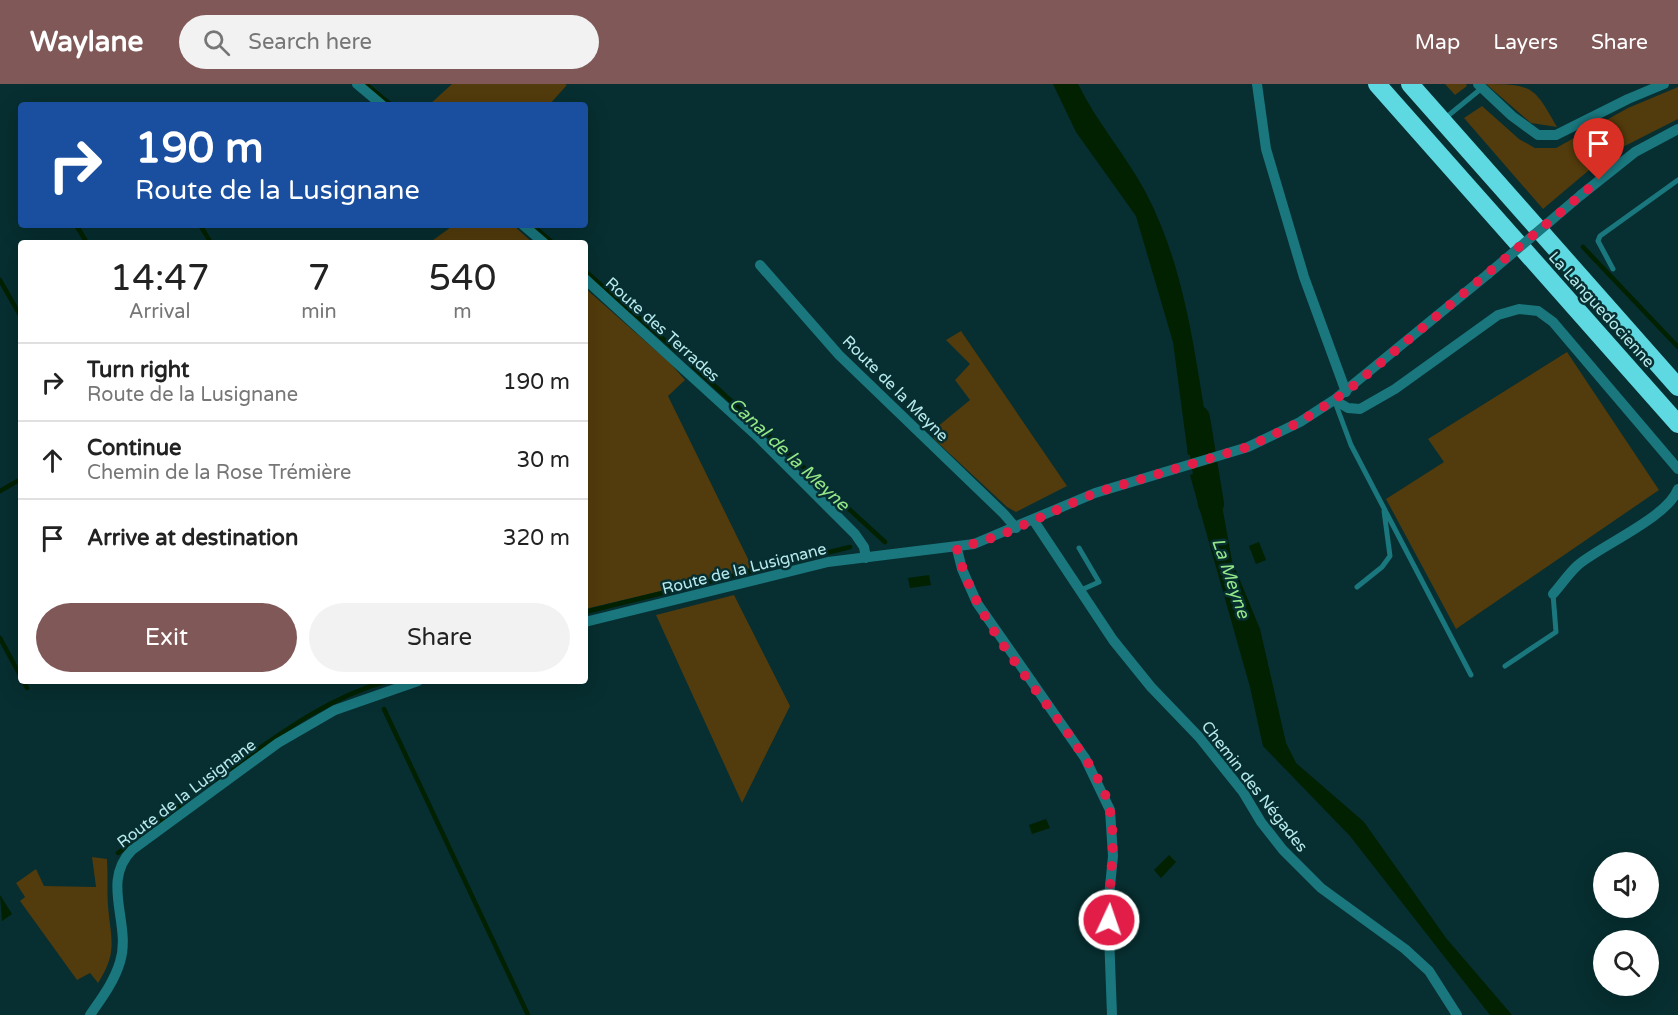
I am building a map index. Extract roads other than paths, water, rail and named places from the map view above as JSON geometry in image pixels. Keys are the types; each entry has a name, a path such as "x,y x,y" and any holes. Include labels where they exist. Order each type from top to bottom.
{"highway":[{"name":"La Languedocienne","path":"1377,84 1678,424"},
{"name":"La Languedocienne","path":"1410,84 1678,387"}],"street":[{"path":"357,84 378,102"},
{"path":"1257,84 1266,149 1304,277 1346,392"},
{"path":"1480,86 1512,116 1538,135 1556,135 1628,99 1664,84"},
{"name":"Route de la Lusignane","path":"588,621 777,572 828,562 957,549 1034,521 1095,493 1217,458 1275,435 1346,392 1635,152 1678,129"},
{"path":"526,228 540,240"},
{"name":"Route de la Meyne","path":"760,265 839,354 1016,528"},
{"name":"Route des Terrades","path":"588,282 756,435 855,534 864,547 866,558"},
{"path":"1334,400 1348,408 1360,409 1395,389 1498,315 1519,309 1538,311 1553,322 1678,469"},
{"path":"1553,594 1578,566 1659,511 1675,497 1678,489"},
{"name":"Chemin des Négades","path":"1034,521 1079,591 1120,648 1151,687 1199,737 1243,792 1261,822 1283,850 1321,888 1405,950 1429,971 1457,1015"},
{"path":"957,549 962,569 977,603 1085,758 1110,810 1113,856 1108,907 1112,1015"},
{"name":"Route de la Lusignane","path":"90,1015 109,988 121,962 123,935 117,873 121,862 132,850 278,743 335,710 409,684"}],"lane":[{"path":"1442,121 1480,86"},
{"path":"1613,269 1600,250 1598,241 1600,236 1678,180"},
{"path":"1334,400 1351,445 1471,675"},
{"path":"1357,587 1382,567 1390,556 1384,510"},
{"path":"1079,548 1099,582 1079,591"},
{"path":"1505,666 1556,632 1553,594"}],"water":[{"path":"1053,84 1078,84 1138,179 1160,224 1181,286 1211,449 1188,455 1173,342 1136,216 1076,132"},
{"path":"1215,467 1232,561 1260,629 1286,743 1296,763 1364,822 1446,938 1512,1015 1490,1015 1350,836 1263,746 1250,687 1190,475"},
{"path":"1259,542 1266,560 1256,564 1249,546"},
{"path":"929,575 931,585 910,588 908,578"},
{"path":"1046,819 1050,828 1032,834 1029,825"},
{"path":"1169,855 1176,862 1161,878 1154,870"},
{"path":"0,895 12,914 2,921"}],"waterway":[{"name":"Canal de la Meyne","path":"366,84 387,102"},
{"path":"78,228 85,240"},
{"path":"202,228 209,240"},
{"name":"Canal de la Meyne","path":"536,228 550,240"},
{"path":"1583,247 1678,347"},
{"name":"Canal de la Meyne","path":"588,274 676,350"},
{"path":"0,280 18,312"},
{"name":"Canal de la Meyne","path":"694,367 885,542"},
{"name":"La Meyne","path":"1197,418 1211,504"},
{"path":"0,491 18,481"},
{"path":"588,611 850,547"},
{"path":"0,638 18,671"},
{"path":"25,684 27,688"},
{"path":"201,789 313,713 378,684"},
{"path":"384,709 528,1015"},
{"path":"118,853 188,799"}]}
